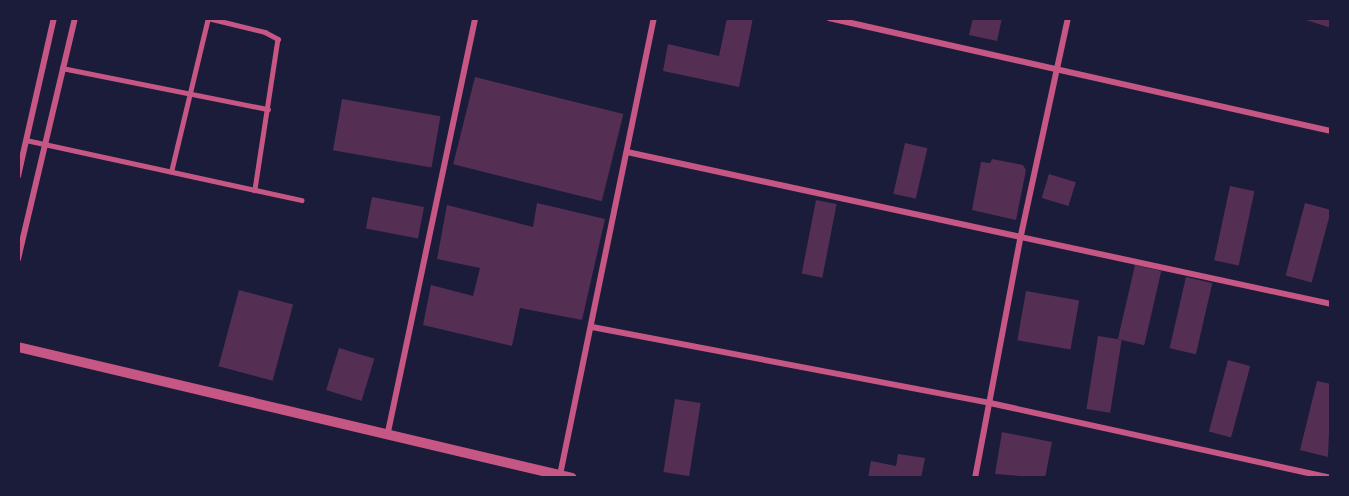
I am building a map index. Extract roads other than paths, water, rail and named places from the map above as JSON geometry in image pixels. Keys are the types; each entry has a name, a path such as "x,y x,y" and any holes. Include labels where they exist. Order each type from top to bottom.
{"street":[{"path":"18,176 54,18"},
{"path":"18,259 75,18"},
{"path":"388,432 475,18"},
{"path":"560,475 654,18"},
{"path":"829,18 851,20 1058,71 1331,131"},
{"path":"975,478 1021,235 1068,18"},
{"path":"627,152 1021,235 1331,304"},
{"path":"592,327 990,404 1330,478"},
{"path":"18,347 388,432 572,478"}],"lane":[{"path":"171,172 208,18 265,32 278,39 255,190"},
{"path":"62,68 268,109"},
{"path":"26,140 302,200"}]}
